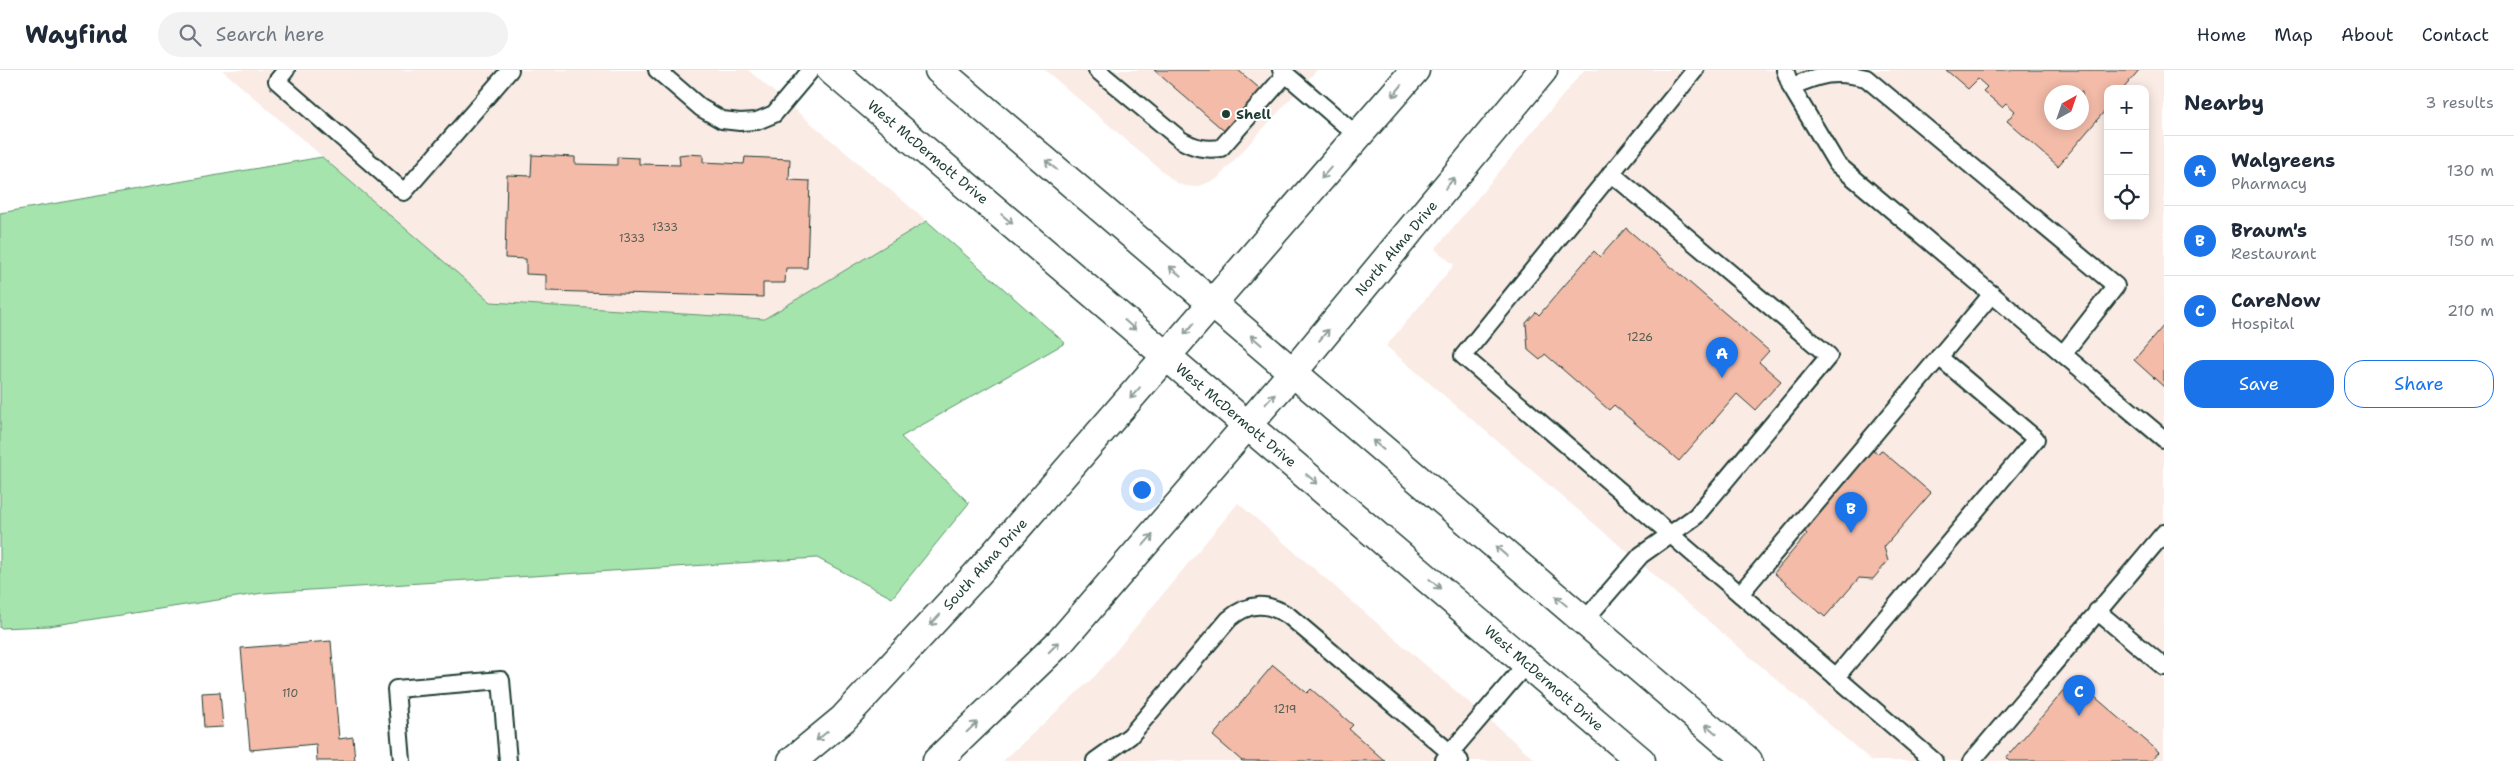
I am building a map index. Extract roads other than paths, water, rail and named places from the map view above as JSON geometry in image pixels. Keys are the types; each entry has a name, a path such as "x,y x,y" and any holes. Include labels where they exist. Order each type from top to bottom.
{"main road":[{"name":"West McDermott Drive","path":"831,70 1641,761"},
{"path":"939,70 1748,761"},
{"path":"1167,356 1212,302 1359,137 1415,70"},
{"name":"North Alma Drive","path":"1248,425 1543,70"},
{"name":"South Alma Drive","path":"792,761 850,712 983,566 1167,356"},
{"path":"937,761 1060,642 1248,425"}],"lane":[{"path":"286,70 277,80 404,192 510,70"},
{"path":"658,70 701,108 722,120 740,122 757,121 774,114 810,70"},
{"path":"1097,70 1181,140 1193,147 1207,150 1221,148 1283,72 1359,137"},
{"path":"1695,70 1463,356 1934,761"},
{"path":"1785,70 1791,87 1837,164 2164,439"},
{"path":"1791,87 1819,75 1834,72 1850,73 1866,78 2116,286 2063,354"},
{"path":"1584,621 1641,556 1696,516 1830,356 1611,173"},
{"path":"1740,594 1992,294"},
{"path":"1836,677 2036,439 1939,357"},
{"path":"1972,761 2164,533"},
{"path":"1095,761 1130,736 1229,619 1239,610 1252,605 1278,608 1289,616 1451,758 1527,663"},
{"path":"2097,611 2164,667"},
{"path":"402,761 396,689 501,680 508,761"}],"place":[{"name":"Shell","path":"1226,114"},
{"name":"Walgreens","path":"1722,378"},
{"name":"Braum's","path":"1851,533"},
{"name":"CareNow","path":"2079,716"}]}
